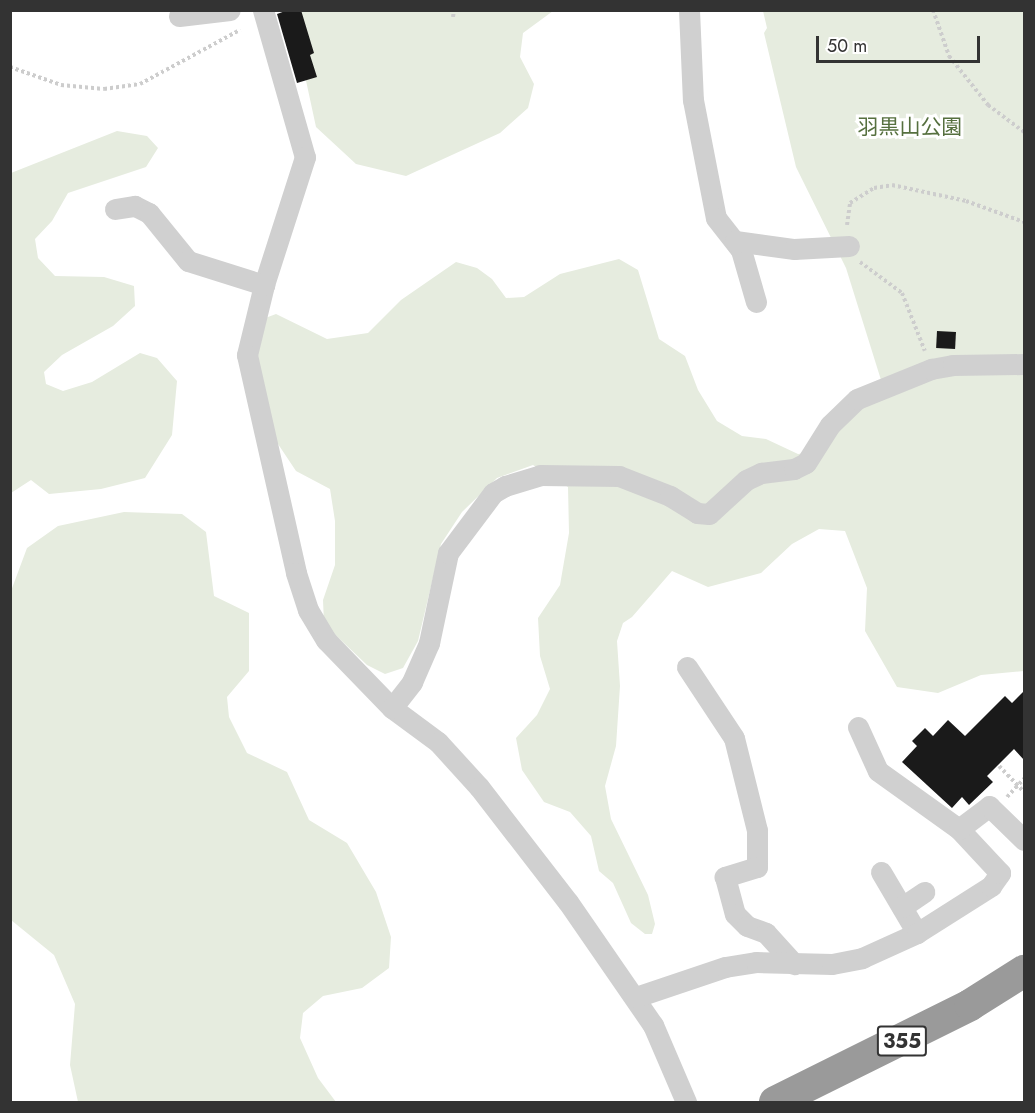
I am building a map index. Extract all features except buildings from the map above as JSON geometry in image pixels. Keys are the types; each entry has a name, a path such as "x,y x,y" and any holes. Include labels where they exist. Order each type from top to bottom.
{"highway":[{"name":"355","path":"775,1102 961,1010 1024,971"}],"street":[{"path":"179,16 230,10"},
{"path":"689,10 693,100 716,218 735,241 756,302"},
{"path":"263,13 305,157 264,285 247,356 296,573 316,626 392,708 438,742 479,787 636,997 669,1057 686,1102"},
{"path":"115,209 135,206 149,213 188,261 264,285"},
{"path":"735,241 794,249 849,246"},
{"path":"392,708 412,682 429,643 447,553 494,493 505,486 540,475 619,476 670,496 697,513 709,514 746,480 761,473 794,469 806,463 830,425 857,399 931,369 953,365 1024,364"},
{"path":"687,667 734,738 757,830 757,867 725,877 735,914 747,926 766,933 794,964"},
{"path":"636,997 725,967 756,962 832,964 861,958 916,933 991,886 1000,873 959,829 878,771 858,727"},
{"path":"959,829 989,806 1024,840"},
{"path":"881,872 916,933"},
{"path":"902,907 924,892"}],"path":[{"path":"453,17 454,10"},
{"path":"933,10 949,56 988,105 1024,132"},
{"path":"10,67 61,86 104,89 140,84 190,60 263,13"},
{"path":"931,369 902,293 863,266 849,246 847,210 850,203 874,188 892,185 966,201 1024,222"},
{"path":"999,766 1024,792"}],"green space":[{"path":"291,11 553,11 523,33 520,57 534,84 528,108 500,133 406,176 356,164 316,127"},
{"name":"羽黒山公園","path":"763,11 1024,11 1024,671 981,675 938,693 897,687 865,631 867,588 845,531 819,529 792,544 761,573 708,587 672,571 632,617 623,623 617,641 620,686 616,746 605,786 611,819 648,895 655,924 652,934 645,934 631,923 613,883 599,871 591,836 570,812 544,802 522,770 516,738 537,715 550,689 540,656 538,618 560,585 569,533 568,487 533,465 497,478 462,512 441,544 418,641 403,668 385,674 367,665 324,624 323,600 335,565 335,521 330,489 296,471 272,435 256,366 260,320 276,314 327,339 368,333 401,300 456,262 477,268 492,279 506,298 524,297 560,274 619,259 638,270 659,339 685,356 698,390 717,421 742,436 766,439 798,454 820,451 881,380 846,268 796,167 764,33 767,28"},
{"path":"117,131 147,136 158,148 146,167 68,193 52,221 35,239 38,258 55,276 104,277 134,286 135,306 113,326 62,355 44,372 46,384 63,391 92,382 140,353 157,358 177,381 172,435 145,478 101,489 49,494 31,480 11,493 11,173"},
{"path":"124,512 182,514 206,532 214,596 249,613 249,671 227,697 229,717 247,753 287,772 309,820 347,843 376,892 391,937 389,968 362,988 323,996 303,1013 300,1038 318,1078 336,1102 78,1102 70,1065 75,1004 54,955 11,920 11,591 27,548 58,526"}]}
